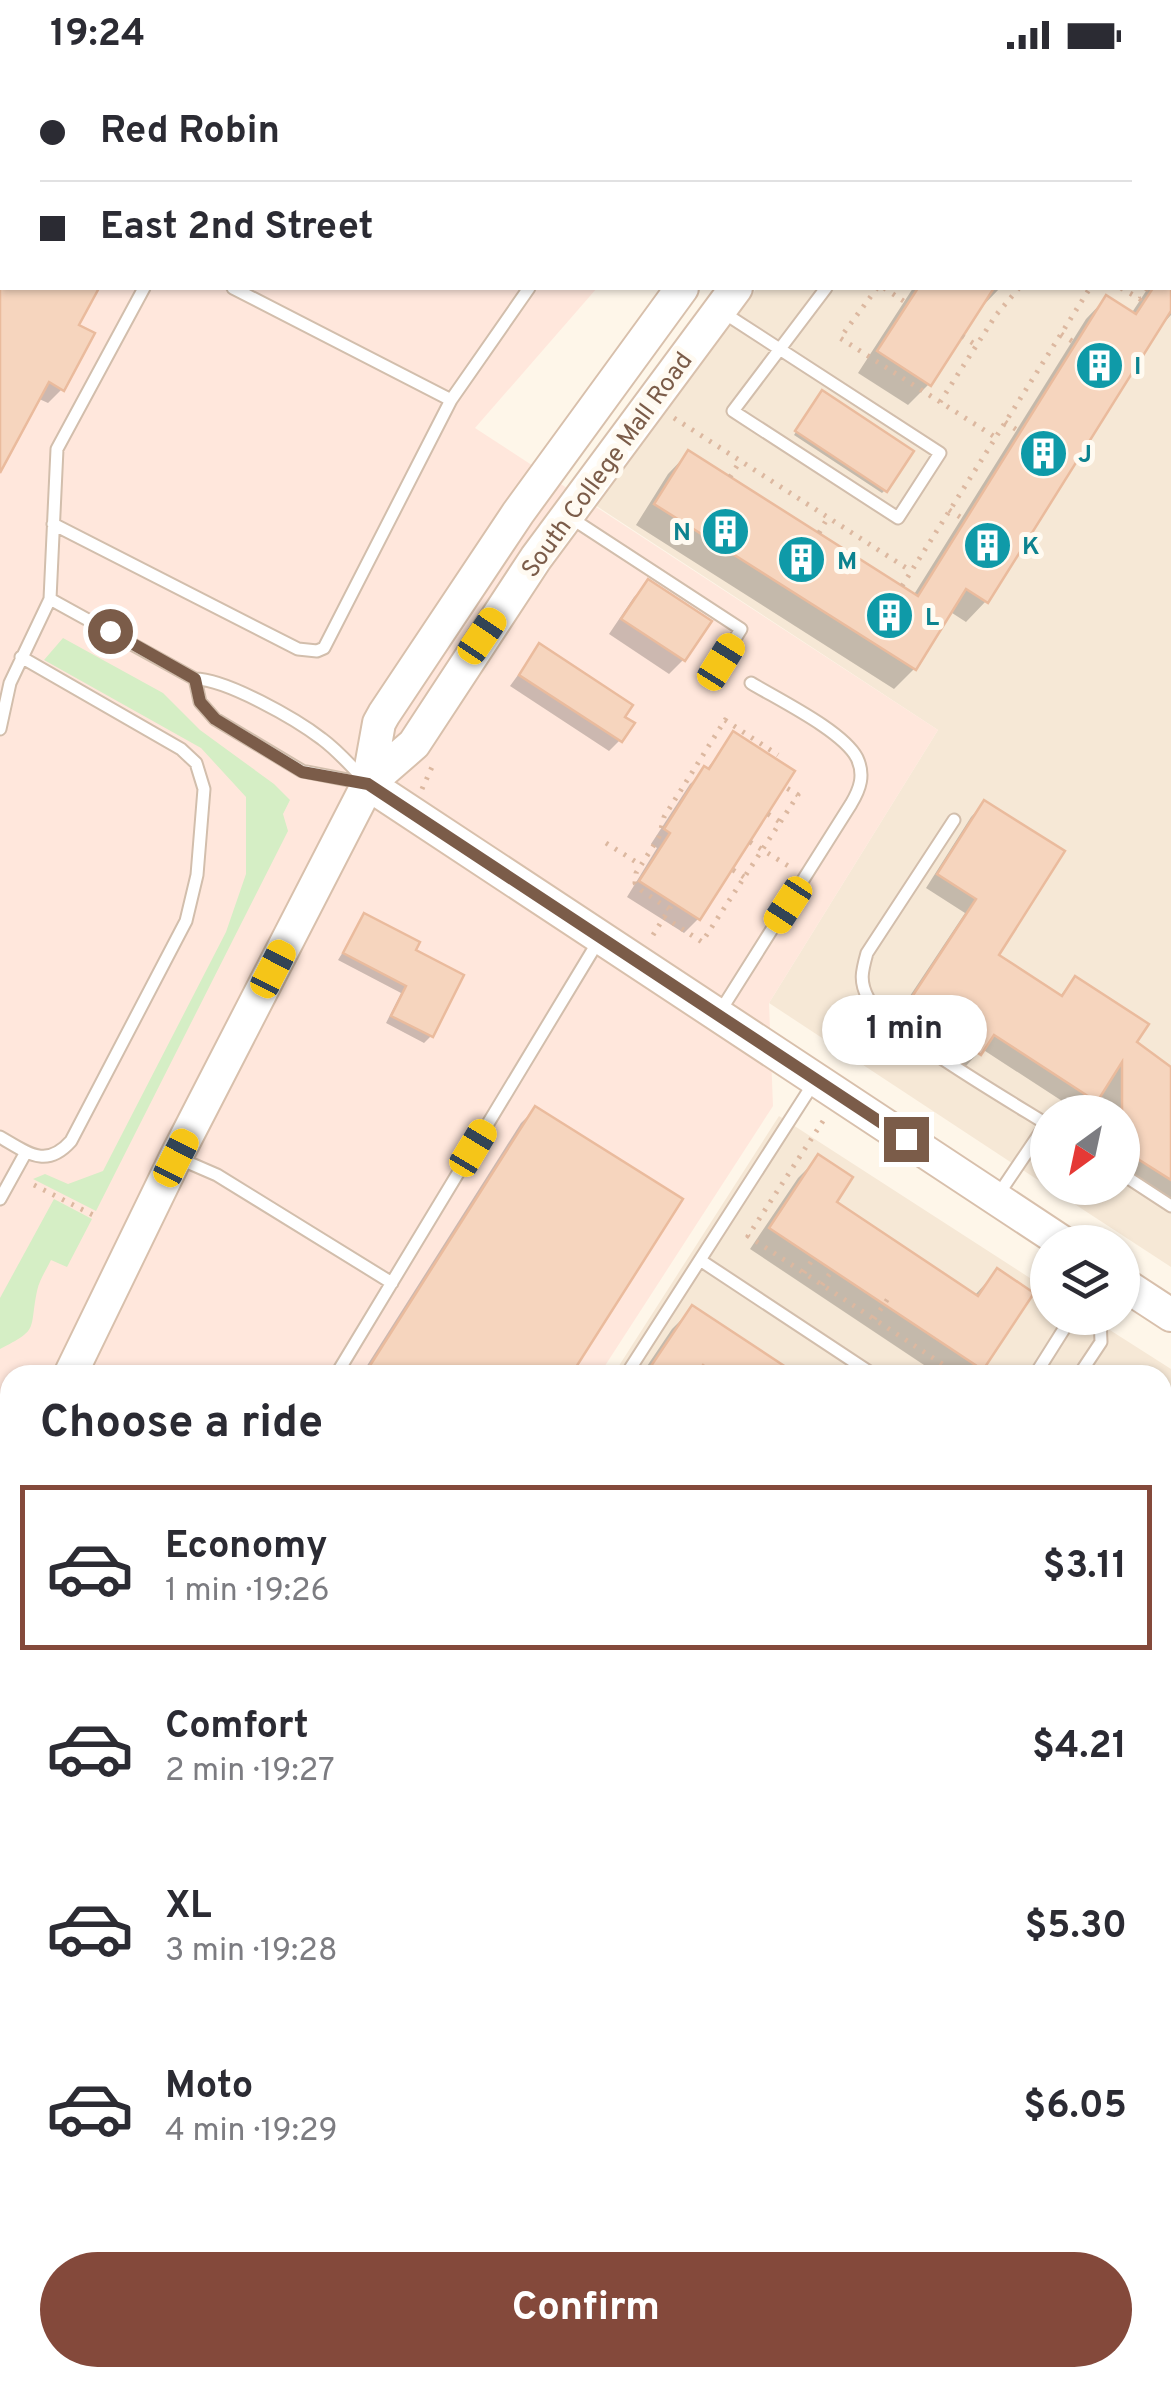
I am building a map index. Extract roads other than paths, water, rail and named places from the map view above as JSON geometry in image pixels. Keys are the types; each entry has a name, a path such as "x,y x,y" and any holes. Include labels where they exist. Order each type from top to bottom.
{"main road":[{"name":"South College Mall Road","path":"75,1365 368,784 379,723 472,581 681,290"},
{"name":"South College Mall Road","path":"368,784 414,744 504,603 728,299"},
{"path":"542,481 567,516"},
{"path":"472,581 504,603"},
{"path":"436,635 461,668"},
{"path":"368,784 1036,1225"},
{"path":"1140,1295 1171,1315"}],"lane":[{"path":"0,729 10,683 50,598 57,449 143,290"},
{"path":"237,290 451,400"},
{"path":"53,524 298,649 317,651 329,642 451,400 527,290"},
{"path":"728,299 780,349 940,453 898,518 733,411 780,349 824,290"},
{"path":"567,516 742,629 712,676"},
{"path":"50,598 195,679 211,679 232,687 322,738 368,784"},
{"path":"0,1137 26,1152 47,1158 71,1140 186,921 196,874 204,789 196,764 182,749 21,658"},
{"path":"195,679 200,702 215,719 302,772 368,784"},
{"path":"718,1014 860,788 856,756 834,735 752,682"},
{"path":"954,820 867,953 860,977 870,1002 892,1023 1030,1114"},
{"path":"342,1365 601,936"},
{"path":"632,1365 816,1079"},
{"path":"996,1198 1030,1149"},
{"path":"0,1199 26,1152"},
{"path":"176,1158 217,1175 392,1282"},
{"path":"1140,1186 1171,1206"},
{"path":"700,1260 859,1365"},
{"path":"1041,1365 1060,1335"},
{"path":"1086,1365 1101,1342 1101,1335"}],"place":[{"name":"I","path":"1099,365"},
{"name":"J","path":"1043,453"},
{"name":"N","path":"726,531"},
{"name":"K","path":"987,545"},
{"name":"M","path":"802,560"},
{"name":"L","path":"890,616"}]}
